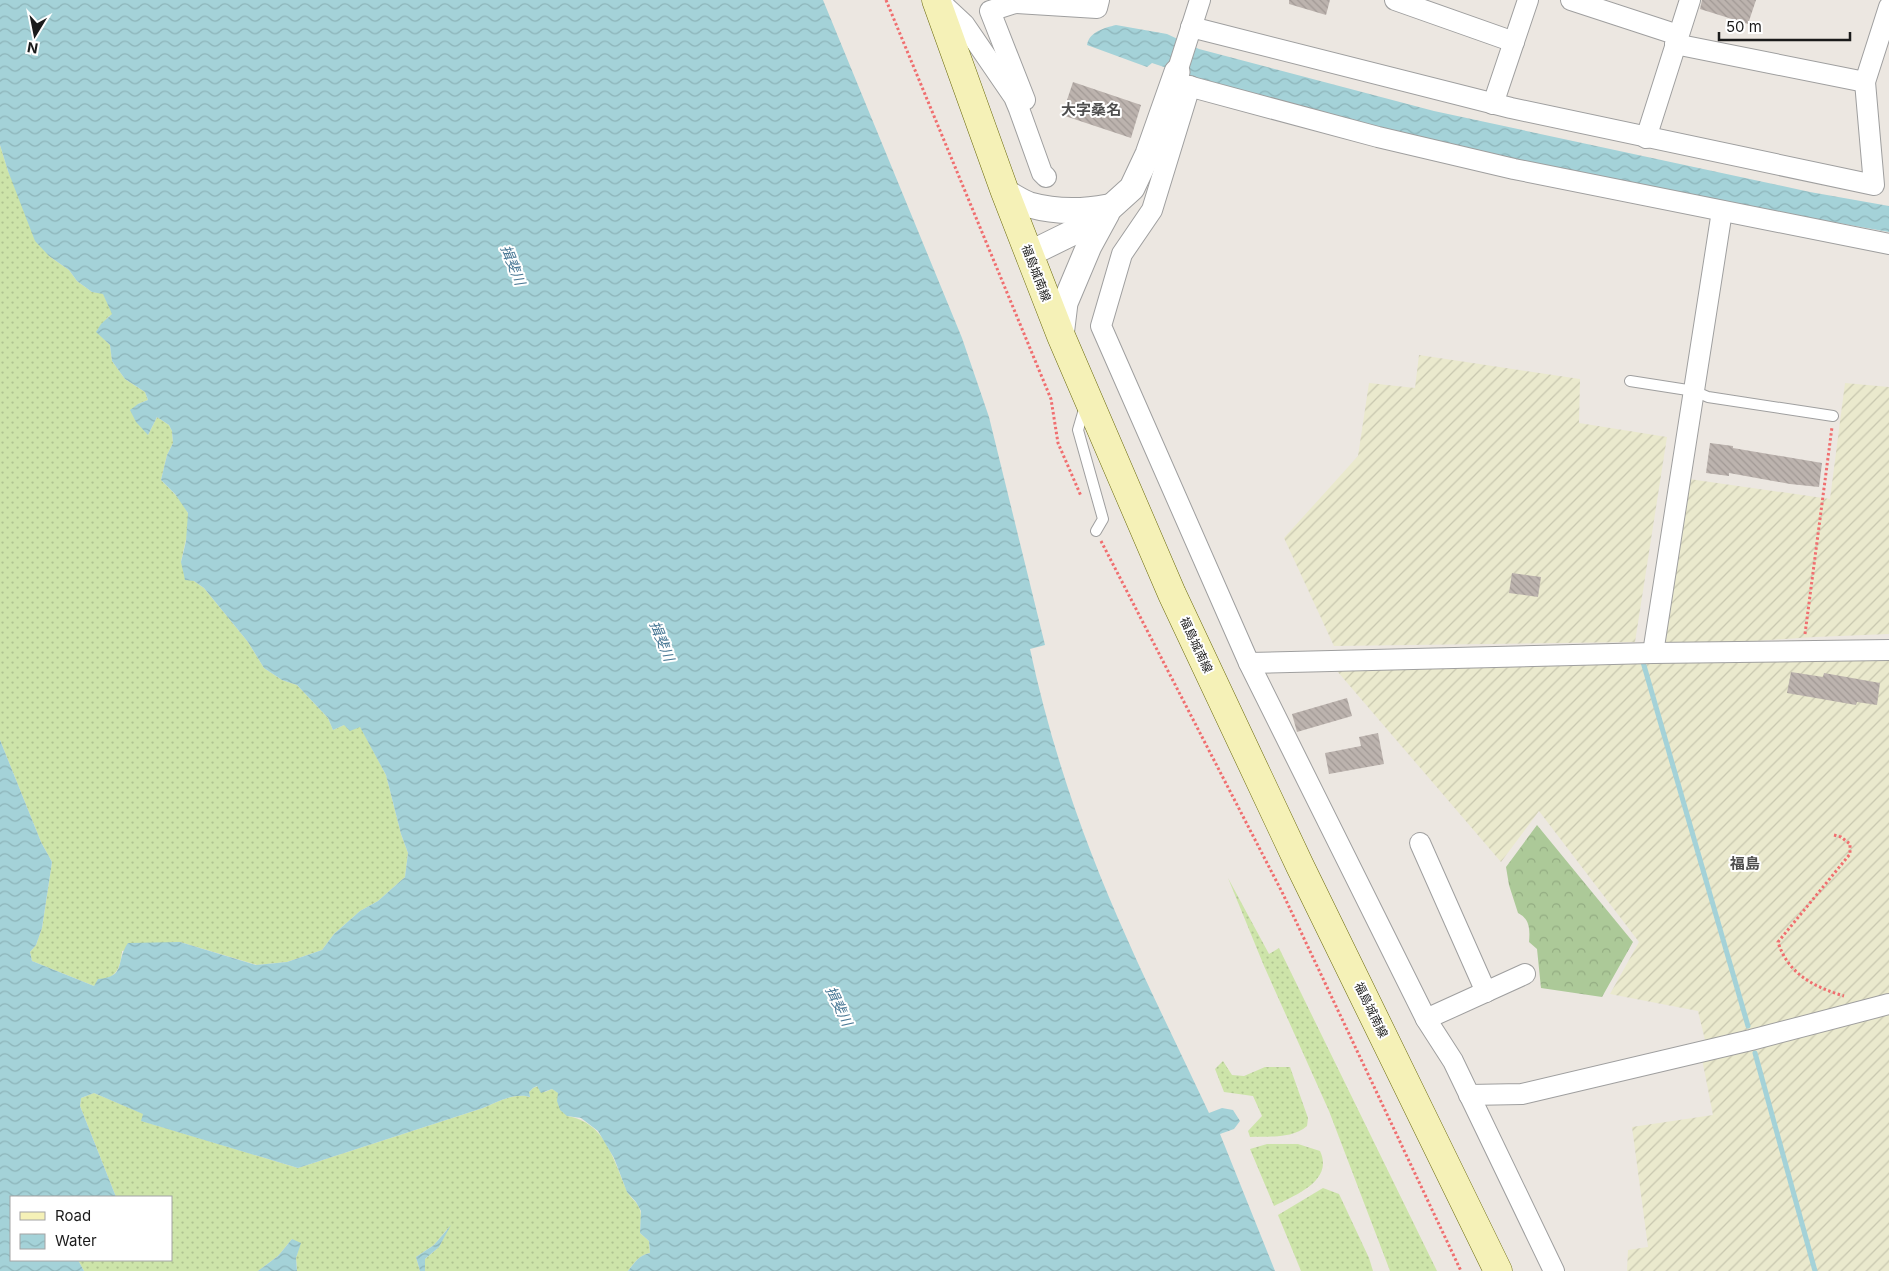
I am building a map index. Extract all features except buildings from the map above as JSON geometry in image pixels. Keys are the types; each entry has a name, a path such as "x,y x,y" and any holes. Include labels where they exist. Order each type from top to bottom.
{"main road":[{"name":"福島城南線","path":"937,0 1005,192 1061,336 1189,629 1300,866 1498,1271"}],"street":[{"path":"937,0 964,24 1014,97 1042,173 1046,177"},
{"path":"1020,109 1027,105 990,11 1016,2 1097,8 1099,0"},
{"path":"1200,0 1191,27 1152,210 1122,254 1101,326 1249,663 1426,1019 1453,1061 1554,1271"},
{"path":"1395,0 1514,42"},
{"path":"1493,104 1528,0"},
{"path":"1571,0 1677,40 1864,82"},
{"path":"1646,138 1690,0"},
{"path":"1191,27 1493,104 1874,185 1864,82 1889,7"},
{"path":"1029,254 1084,227 1111,207 1132,188 1180,80"},
{"path":"1180,80 1378,136 1514,169 1889,244"},
{"path":"1005,192 1028,204 1060,211 1091,211 1111,207"},
{"path":"1061,336 1065,303 1075,277 1089,246 1111,207"},
{"path":"1653,652 1722,211"},
{"path":"1249,663 1653,652 1889,650"},
{"path":"1420,843 1486,992"},
{"path":"1426,1019 1525,974"},
{"path":"1469,1095 1522,1094 1751,1040 1889,1004"}],"lane":[{"path":"1630,381 1694,391 1708,397 1833,416"},
{"path":"1088,398 1078,430 1103,519 1096,531"}],"path":[{"path":"886,0 1051,399 1058,443 1096,531 1283,894 1461,1271"},
{"path":"1802,652 1833,416"},
{"path":"1834,835 1841,837 1850,844 1850,854 1778,942 1793,969 1810,984 1854,999 1863,1011"}],"green space":[{"path":"0,145 8,171 49,256 69,270 77,281 92,292 103,293 113,314 108,317 97,332 110,345 112,361 125,379 145,392 148,400 138,404 148,435 157,417 169,425 172,431 173,443 167,455 161,480 181,501 188,514 187,532 181,562 194,581 204,588 248,642 264,668 282,680 297,685 328,718 333,730 344,725 360,726 386,775 401,834 408,853 405,877 378,901 360,911 334,934 322,950 287,962 257,965 180,942 122,951 118,970 107,980 94,986 32,961 30,952 36,945 42,928 52,862 41,842 0,740"},
{"path":"1419,355 1580,379 1579,423 1667,437 1635,642 1334,646 1284,538 1358,456 1369,383 1415,388"},
{"path":"1845,383 1889,387 1889,634 1667,647 1662,640 1689,479 1830,499"},
{"path":"1889,655 1889,998 1706,1044 1698,1011 1610,994 1639,942 1539,811 1501,862 1337,671"},
{"path":"1537,825 1633,942 1602,997 1541,988 1537,949 1529,942 1529,929 1525,918 1518,913 1509,885 1506,867"},
{"path":"1228,878 1269,954 1279,948 1437,1271 1390,1271 1329,1111 1264,966"},
{"path":"1889,1011 1889,1271 1627,1271 1628,1250 1648,1247 1632,1127 1713,1115 1702,1059"},
{"path":"1223,1061 1232,1075 1244,1076 1265,1067 1290,1067 1308,1118 1307,1126 1287,1135 1250,1137 1248,1131 1262,1116 1253,1096 1224,1092 1215,1069"},
{"path":"538,1086 545,1092 552,1089 559,1093 567,1116 591,1126 599,1134 612,1155 628,1193 639,1207 641,1215 640,1233 649,1241 650,1253 640,1257 628,1271 425,1271 425,1259 439,1247 449,1227 434,1245 416,1257 420,1271 297,1271 296,1258 298,1251 292,1239 278,1256 258,1271 84,1271 79,1261 172,1261 172,1196 116,1196 80,1106 81,1098 94,1093 144,1114 142,1121 298,1168 483,1108 506,1098 530,1097 529,1092"},
{"path":"1267,1144 1298,1144 1320,1151 1323,1162 1322,1171 1310,1186 1274,1206 1250,1149"},
{"path":"1323,1188 1339,1194 1369,1258 1373,1271 1301,1271 1278,1215"}],"water":[{"name":"揖斐川","path":"0,0 823,0 962,338 989,417 1045,645 1030,649 1049,727 1073,804 1119,920 1209,1113 1222,1108 1233,1110 1240,1121 1234,1129 1220,1134 1275,1271 628,1271 640,1257 650,1253 649,1241 640,1233 641,1211 627,1192 614,1158 598,1131 581,1118 567,1116 560,1110 557,1101 558,1093 552,1089 541,1093 537,1086 529,1092 530,1097 506,1098 483,1108 298,1168 141,1121 143,1114 94,1093 81,1098 80,1106 116,1196 10,1196 10,1261 79,1261 84,1271 0,1271 0,740 41,842 52,862 42,928 36,945 30,952 32,961 94,986 98,979 107,978 117,971 128,943 180,942 256,965 287,962 322,950 334,934 360,911 378,901 405,877 408,853 401,834 386,775 360,727 350,731 344,725 333,730 328,718 297,685 282,680 264,668 248,642 204,588 194,581 185,580 181,562 186,541 188,513 175,494 161,480 167,455 173,443 172,431 169,425 157,417 148,435 136,422 130,410 148,400 145,392 125,379 112,361 110,345 96,332 101,324 112,314 103,294 92,292 77,281 69,270 49,256 35,241 0,145"},
{"path":"1116,25 1167,34 1199,49 1434,111 1810,192 1889,206 1889,232 1715,201 1421,139 1191,76 1152,63 1147,67 1087,45 1094,34 1102,29"},
{"path":"451,1225 439,1247 425,1259 425,1271 420,1271 416,1257 434,1245"},
{"path":"292,1239 301,1243 296,1258 297,1271 258,1271 278,1256"}],"waterway":[{"path":"1643,662 1748,1026"},
{"path":"1755,1053 1815,1271"}],"district":[{"name":"大字桑名","path":"1091,110"},
{"name":"福島","path":"1745,864"}]}
